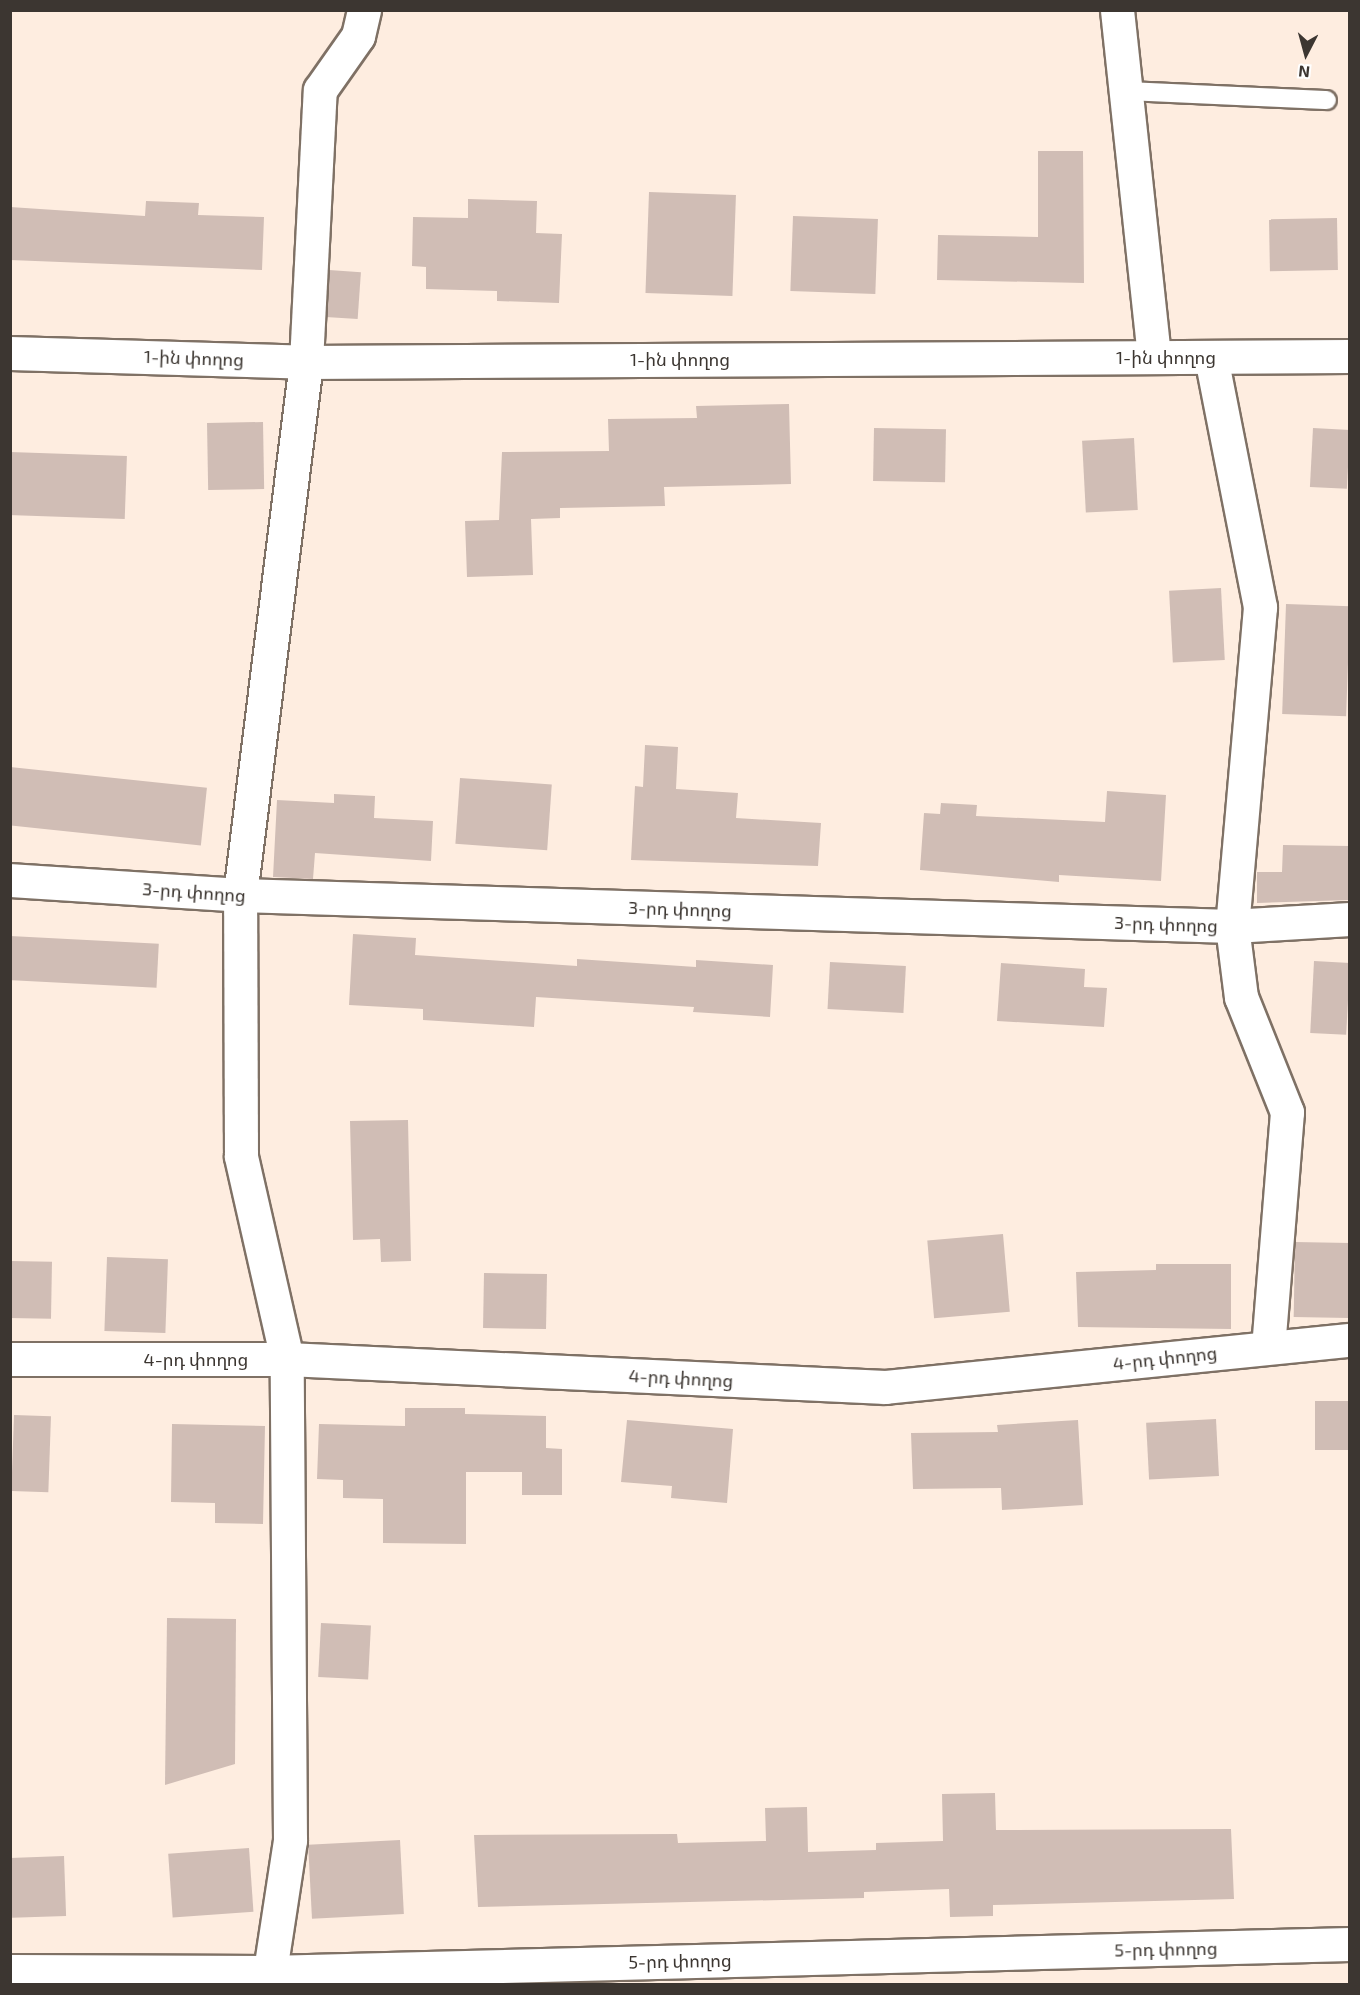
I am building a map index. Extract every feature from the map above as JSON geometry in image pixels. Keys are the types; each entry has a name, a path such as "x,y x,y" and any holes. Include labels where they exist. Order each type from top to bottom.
{"street":[{"path":"268,1978 290,1840 287,1359 241,1156 240,895 306,362 320,90 358,36 364,10"},
{"path":"1117,10 1154,356"},
{"name":"1-ին փողոց","path":"10,353 306,362 1350,356"},
{"path":"1211,357 1260,607 1232,926 1241,997 1287,1112 1268,1347"},
{"name":"3-րդ փողոց","path":"10,880 240,895 1232,926 1350,919"},
{"name":"4-րդ փողոց","path":"10,1359 287,1359 885,1387 1350,1340"},
{"name":"5-րդ փողոց","path":"10,1971 268,1978 1350,1944"}],"lane":[{"path":"1125,91 1326,100"}],"building":[{"path":"1038,151 1083,151 1084,283 937,280 938,235 1038,237"},
{"path":"649,192 736,195 732,296 645,293"},
{"path":"468,199 537,201 536,233 562,234 559,303 497,301 497,291 426,289 426,267 412,266 413,217 468,218"},
{"path":"146,201 199,203 198,215 264,217 262,270 10,260 10,207 145,216"},
{"path":"793,216 878,219 875,294 790,291"},
{"path":"1337,218 1338,270 1270,271 1269,219"},
{"path":"329,270 361,272 358,319 326,317"},
{"path":"789,404 791,484 664,487 665,506 560,508 560,518 531,519 533,575 467,577 465,521 499,520 502,452 609,451 608,419 697,418 696,406"},
{"path":"263,422 264,489 208,490 207,423"},
{"path":"874,428 946,429 945,482 873,481"},
{"path":"1313,428 1350,430 1347,489 1310,487"},
{"path":"1134,438 1138,510 1086,513 1082,441"},
{"path":"10,452 127,456 125,519 10,515"},
{"path":"1221,588 1225,660 1173,663 1169,591"},
{"path":"1286,604 1350,606 1346,716 1282,714"},
{"path":"645,745 678,747 676,789 738,793 736,818 821,823 818,866 631,860 635,786 643,787"},
{"path":"10,767 207,788 201,845 10,825"},
{"path":"460,778 552,784 547,850 455,844"},
{"path":"1107,791 1166,795 1161,881 1059,875 1059,882 920,870 924,813 940,814 941,803 977,805 976,816 1105,822"},
{"path":"334,794 375,796 374,818 433,821 431,861 315,853 313,879 273,877 277,800 334,803"},
{"path":"1283,845 1350,846 1350,900 1257,903 1257,872 1282,872"},
{"path":"353,934 416,938 415,955 577,966 577,959 696,967 696,960 773,965 770,1017 693,1012 694,1007 536,997 534,1027 423,1020 423,1009 349,1005"},
{"path":"10,936 159,944 156,988 10,980"},
{"path":"1314,961 1350,963 1346,1035 1310,1033"},
{"path":"830,962 906,966 903,1013 828,1009"},
{"path":"1001,963 1085,969 1084,987 1107,988 1104,1027 997,1021"},
{"path":"408,1120 411,1261 381,1262 380,1239 353,1240 350,1121"},
{"path":"1003,1234 1010,1312 934,1318 927,1241"},
{"path":"1295,1242 1350,1243 1349,1318 1294,1317"},
{"path":"107,1257 168,1259 165,1333 104,1331"},
{"path":"10,1261 52,1262 51,1319 10,1318"},
{"path":"1156,1264 1231,1264 1231,1329 1078,1327 1076,1272 1156,1270"},
{"path":"484,1273 547,1274 546,1329 483,1328"},
{"path":"1315,1401 1350,1401 1350,1450 1315,1450"},
{"path":"405,1408 465,1408 465,1414 546,1416 546,1448 562,1449 562,1495 522,1495 522,1472 466,1472 466,1544 383,1543 383,1499 343,1498 343,1480 317,1479 319,1424 405,1426"},
{"path":"14,1415 51,1416 48,1492 11,1491"},
{"path":"1216,1419 1219,1476 1149,1480 1146,1423"},
{"path":"627,1420 733,1429 727,1503 671,1498 672,1486 621,1482"},
{"path":"1078,1420 1083,1505 1002,1510 1001,1488 913,1489 911,1433 998,1432 997,1425"},
{"path":"172,1424 265,1426 263,1524 215,1523 215,1503 171,1502"},
{"path":"167,1618 236,1619 235,1764 165,1785"},
{"path":"321,1623 371,1626 368,1680 318,1677"},
{"path":"995,1793 996,1830 1231,1829 1234,1899 993,1905 993,1916 950,1917 949,1889 864,1892 864,1898 478,1907 474,1835 677,1834 678,1843 766,1841 765,1808 807,1807 808,1852 876,1850 876,1843 943,1841 942,1794"},
{"path":"400,1840 404,1914 312,1919 308,1845"},
{"path":"249,1848 253,1912 173,1917 168,1854"},
{"path":"64,1856 66,1916 12,1918 10,1858"}]}
